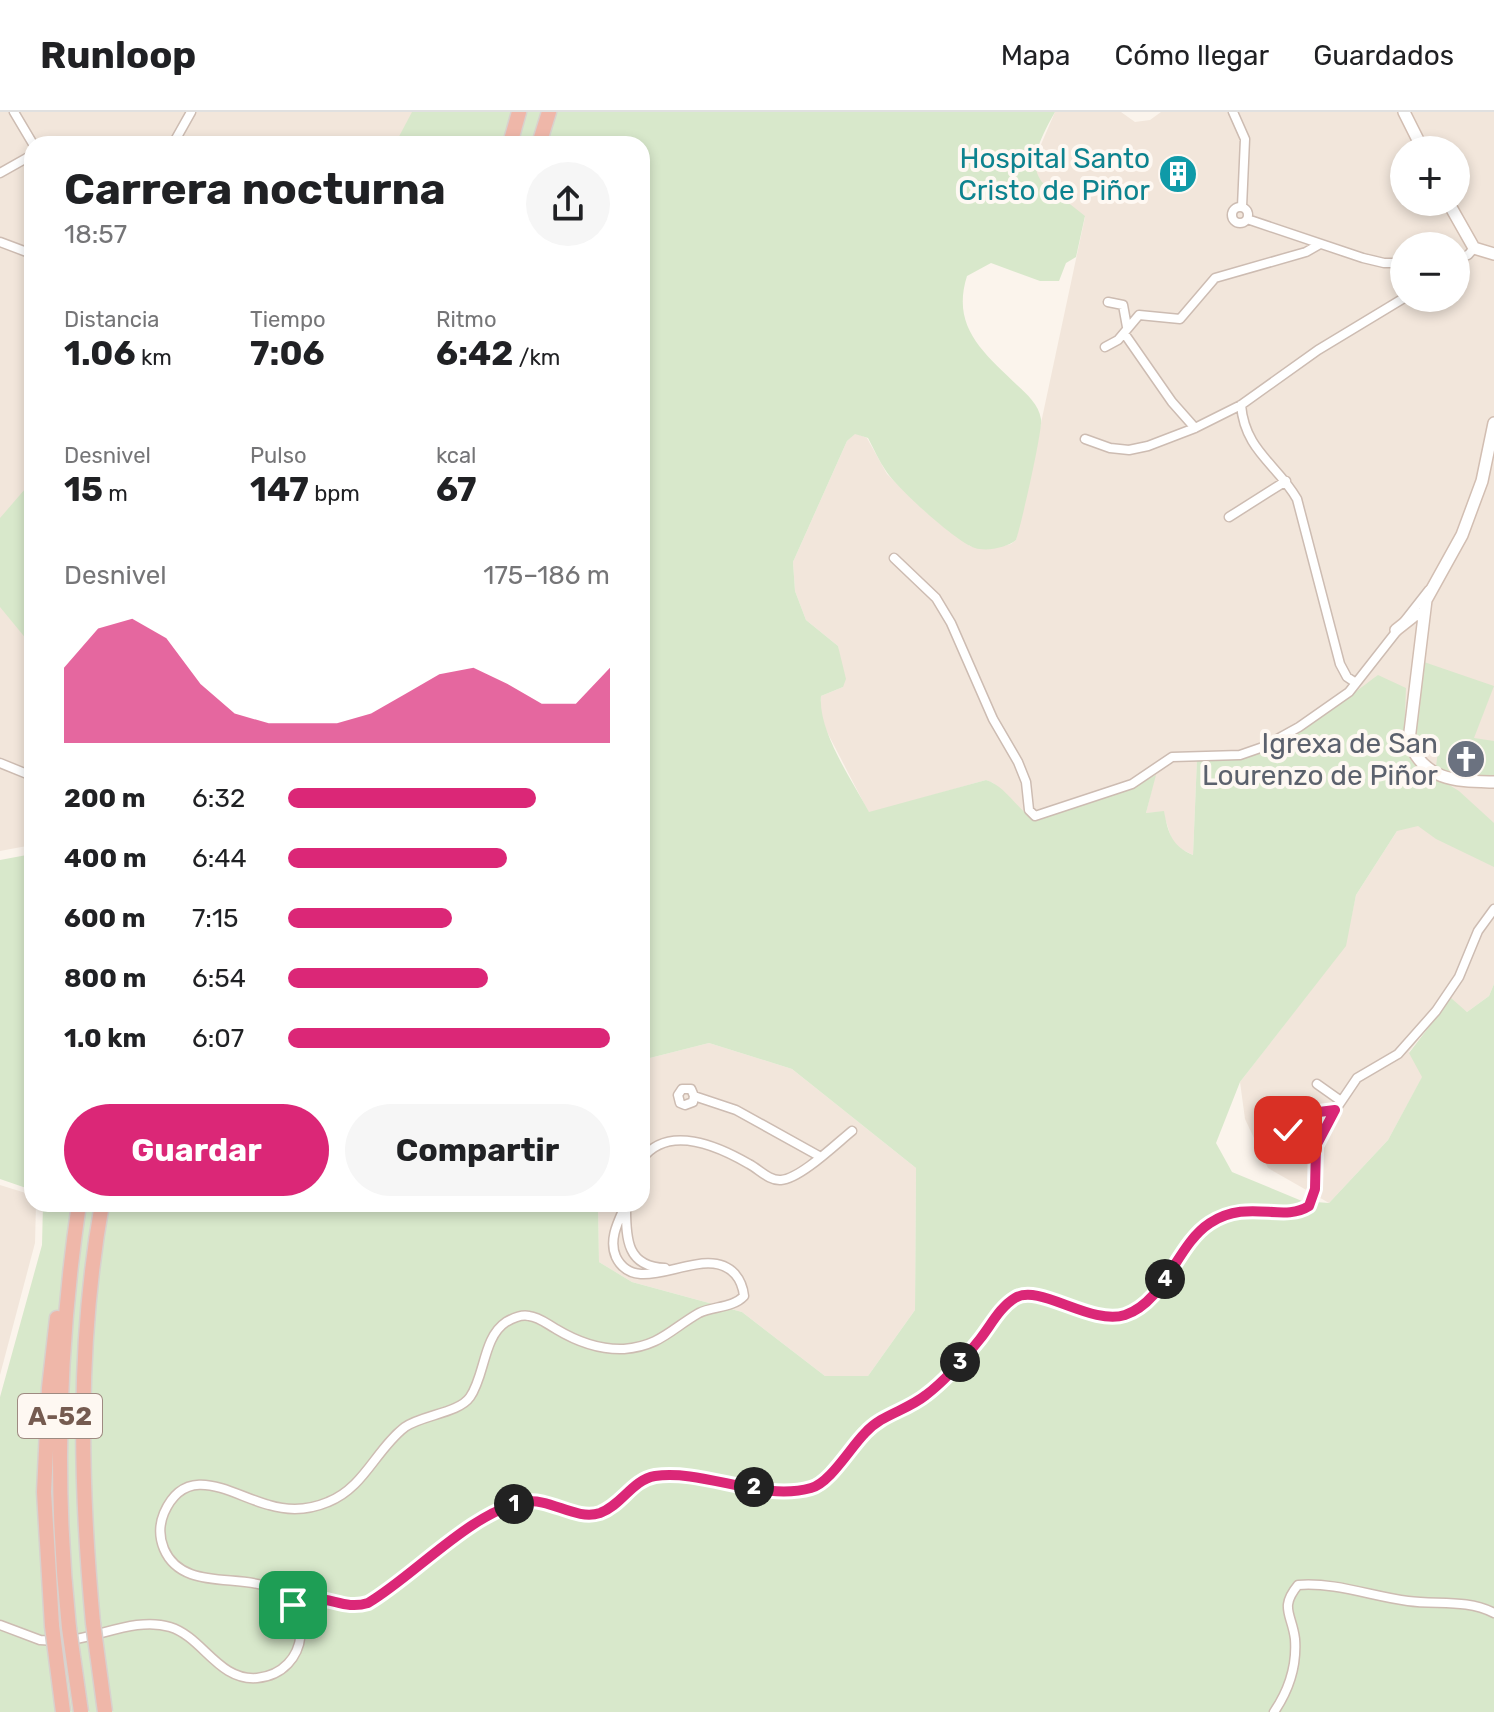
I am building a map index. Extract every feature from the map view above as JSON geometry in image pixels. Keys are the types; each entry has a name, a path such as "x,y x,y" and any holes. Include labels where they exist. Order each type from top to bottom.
{"highway":[{"path":"512,136 519,112"},
{"path":"542,136 549,112"},
{"path":"63,1712 52,1626 44,1492 49,1388 67,1238 75,1212"},
{"name":"A-52","path":"77,1212 66,1317 59,1475 62,1560 81,1712"},
{"name":"A-52","path":"101,1212 88,1308 83,1385 85,1542 105,1712"}],"street":[{"path":"14,112 28,136"},
{"path":"178,136 191,112"},
{"path":"1233,112 1245,139 1242,207"},
{"path":"1404,112 1416,136"},
{"path":"0,173 24,160"},
{"path":"1242,207 1247,211 1247,219"},
{"path":"1242,207 1233,210 1232,217 1240,223 1247,219 1374,261 1390,262"},
{"path":"1456,216 1474,248 1494,254"},
{"path":"0,242 24,251"},
{"path":"1105,347 1118,340 1136,316 1143,314 1178,320 1215,278 1306,252 1320,244"},
{"path":"1470,253 1474,248"},
{"path":"1108,302 1123,305 1125,330 1172,402 1195,428"},
{"path":"1085,439 1110,448 1129,450 1195,428 1241,405 1318,350 1390,306"},
{"path":"1241,405 1244,424 1263,459 1286,481 1298,502 1340,664 1347,677 1356,683"},
{"path":"894,558 936,598 951,623 993,719 1022,770 1030,814 1035,816 1132,784 1172,757 1231,756 1263,747 1341,700 1432,586 1462,535 1491,455 1494,423"},
{"path":"1229,517 1286,481"},
{"path":"1432,586 1424,614 1409,735 1411,744 1432,771 1443,778 1494,782"},
{"path":"1396,630 1415,615 1424,614"},
{"path":"0,763 24,773"},
{"path":"293,1605 316,1598 354,1606 368,1603 459,1534 519,1503 537,1501 584,1515 593,1514 608,1509 638,1483 655,1476 787,1491 817,1486 874,1424 926,1395 966,1356 1006,1304 1018,1295 1032,1295 1093,1315 1124,1315 1148,1299 1192,1241 1213,1221 1240,1211 1292,1213 1309,1206 1315,1189 1316,1146 1335,1110 1357,1078 1398,1054 1421,1030 1457,980 1478,931 1494,909"},
{"path":"1317,1084 1341,1101"},
{"path":"694,1096 736,1110 819,1156"},
{"path":"1276,1133 1319,1112 1335,1110"},
{"path":"650,1150 668,1141 681,1140 727,1153 775,1180 787,1179 852,1131"},
{"path":"798,1144 805,1167"},
{"path":"0,1625 40,1640 69,1640 159,1624 180,1631 221,1667 247,1677 260,1677 284,1667 298,1649 302,1627 293,1605 271,1587 202,1577 176,1566 163,1548 160,1532 163,1516 173,1499 186,1490 210,1485 283,1508 316,1506 340,1497 365,1475 407,1426 466,1402 474,1390 497,1331 504,1323 521,1315 541,1320 588,1344 622,1349 655,1343 703,1311 734,1303 744,1296 740,1281 724,1266 707,1263 643,1274 632,1272 622,1265 613,1246 622,1212"},
{"path":"626,1212 627,1241 633,1255 652,1266 682,1267"},
{"path":"622,1265 629,1263 633,1255"},
{"path":"1274,1712 1287,1693 1294,1668 1295,1638 1287,1611 1287,1598 1298,1585 1318,1583 1412,1602 1458,1603 1494,1613"}],"shaded area":[{"path":"0,112 495,112 487,136 24,136 24,846 0,851"},
{"path":"1055,112 1121,112 1135,122 1150,120 1161,112 1494,112 1494,984 1489,996 1467,1012 1450,999 1409,1052 1423,1076 1388,1140 1329,1203 1268,1168 1245,1119 1240,1082 1345,946 1356,895 1397,831 1251,755 1232,760 1197,760 1193,855 1179,848 1172,840 1163,812 1146,813 1155,776 1123,791 1036,821 1024,815 993,783 986,780 869,813 826,730 820,711 821,696 843,687 838,646 806,620 795,591 793,562 847,441 855,433 867,438 887,474 927,513 970,546 990,549 1016,540 1085,217 1036,176 1036,156"},
{"path":"709,1043 792,1069 916,1168 915,1310 868,1376 825,1376 742,1312 632,1282 599,1262 598,1212 650,1212 650,1058"},
{"path":"0,1185 24,1192 24,1212 36,1212 35,1243 0,1375"}],"green space":[{"path":"412,112 1055,112 1038,147 1036,165 1042,182 1085,216 1076,257 1066,263 1059,281 1040,281 991,263 967,276 963,294 963,310 973,337 1032,400 1041,419 1016,540 991,549 966,544 902,490 881,463 868,438 855,434 847,441 793,562 795,591 806,620 838,646 846,679 843,687 821,696 825,725 869,812 986,780 1000,788 1036,821 1123,791 1156,775 1146,813 1164,811 1172,838 1193,855 1197,759 1234,759 1271,746 1310,724 1378,675 1406,688 1404,739 1412,762 1459,791 1494,823 1494,867 1436,839 1418,826 1397,831 1356,895 1346,946 1240,1082 1216,1143 1232,1172 1302,1201 1329,1203 1388,1140 1422,1077 1409,1053 1451,998 1467,1012 1489,996 1494,984 1494,1712 0,1712 0,1397 42,1245 43,1212 598,1212 599,1262 632,1282 742,1312 825,1376 868,1376 915,1310 916,1168 792,1069 709,1043 650,1058 650,136 399,136"},
{"path":"24,490 24,636 0,607 0,518"},
{"path":"1424,662 1494,686 1474,738 1494,741 1494,778 1449,775 1436,767 1438,750 1421,749 1415,739"},
{"path":"24,856 24,1187 0,1179 0,860"}],"place":[{"name":"Hospital Santo Cristo de Piñor","path":"1178,174"},
{"name":"Igrexa de San Lourenzo de Piñor","path":"1466,759"}],"route":[{"path":"293,1605 316,1598 354,1606 368,1603 459,1534 508,1506 527,1501 584,1515 593,1514 608,1509 638,1483 655,1476 677,1476 787,1491 817,1486 874,1424 887,1414 926,1395 966,1356 1006,1304 1018,1295 1032,1295 1093,1315 1124,1315 1148,1299 1197,1234 1213,1221 1240,1211 1292,1213 1309,1206 1315,1189 1316,1146 1335,1110 1319,1112 1288,1130"}]}
